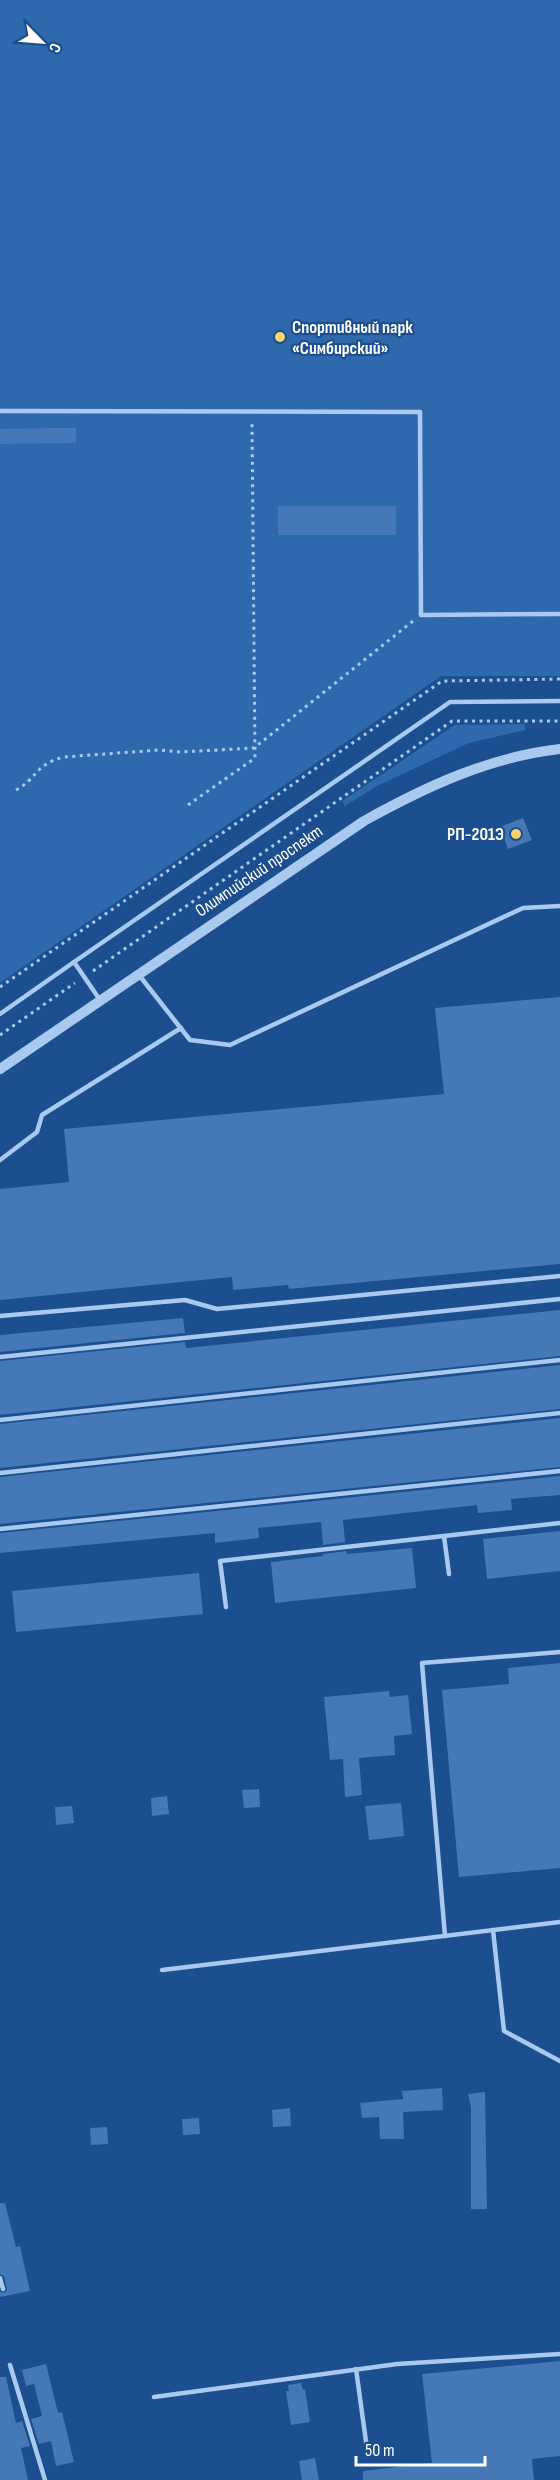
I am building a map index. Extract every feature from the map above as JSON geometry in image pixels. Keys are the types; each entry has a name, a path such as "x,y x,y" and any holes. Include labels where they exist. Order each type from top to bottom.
{"street":[{"name":"Олимпийский проспект","path":"0,1069 363,821 404,799 467,771 505,759 560,749"}],"lane":[{"path":"0,411 420,412 422,615 560,614"},
{"path":"0,1014 450,702 560,701"},
{"path":"138,974 190,1040 230,1045 523,908 560,906"},
{"path":"74,962 100,1000"},
{"path":"0,1160 37,1132 42,1115 180,1028"},
{"path":"0,1316 185,1300 217,1309 560,1276"},
{"path":"0,1358 560,1299"},
{"path":"0,1420 560,1360"},
{"path":"0,1473 560,1413"},
{"path":"0,1529 560,1471"},
{"path":"226,1607 220,1561 560,1523"},
{"path":"444,1536 449,1574"},
{"path":"445,1936 422,1663 560,1652"},
{"path":"162,1970 560,1922"},
{"path":"493,1930 504,2031 560,2061"},
{"path":"0,2278 3,2289"},
{"path":"154,2397 397,2364 560,2354"},
{"path":"10,2365 45,2480"},
{"path":"356,2369 368,2456"}],"path":[{"path":"188,805 255,758 252,412"},
{"path":"16,790 24,786 41,766 51,760 64,757 159,750 180,752 254,748 422,615"},
{"path":"0,987 442,681 560,679"},
{"path":"0,1035 452,721 560,721"}],"shaded area":[{"name":"Спортивный парк «Симбирский»","path":"0,0 560,0 560,676 441,676 0,983"},
{"path":"525,724 525,730 469,743 377,786 345,806 342,801 455,725"}],"building":[{"path":"76,428 76,443 0,444 0,429"},
{"path":"278,506 396,506 396,535 278,535"},
{"name":"РП-201Э","path":"523,818 532,840 508,849 500,827"},
{"path":"560,997 560,1264 289,1289 288,1285 233,1290 232,1277 0,1300 0,1189 69,1182 64,1129 444,1094 435,1008"},
{"path":"560,1310 560,1356 0,1415 0,1361 185,1342 186,1348"},
{"path":"183,1318 185,1333 0,1352 0,1335"},
{"path":"560,1365 560,1409 0,1468 0,1424"},
{"path":"560,1418 560,1467 0,1524 0,1477"},
{"path":"560,1476 560,1495 511,1499 512,1510 478,1513 477,1505 343,1520 345,1542 323,1545 321,1522 258,1528 259,1538 215,1543 215,1533 0,1553 0,1533"},
{"path":"560,1531 560,1571 487,1579 483,1539"},
{"path":"412,1548 416,1588 275,1603 271,1562 346,1551 347,1554"},
{"path":"199,1573 203,1614 16,1632 12,1591"},
{"path":"560,1663 560,1868 459,1877 442,1690 509,1684 508,1668"},
{"path":"389,1691 390,1697 408,1695 412,1734 394,1736 395,1755 359,1758 362,1795 345,1797 343,1759 330,1760 324,1697"},
{"path":"259,1789 260,1807 244,1808 242,1790"},
{"path":"167,1796 169,1814 152,1816 151,1798"},
{"path":"401,1803 404,1836 369,1840 365,1806"},
{"path":"72,1806 74,1823 56,1825 55,1807"},
{"path":"442,2088 443,2110 403,2112 404,2139 380,2139 379,2117 362,2118 360,2103 403,2099 402,2091"},
{"path":"485,2092 487,2209 471,2209 471,2107 468,2094"},
{"path":"290,2108 291,2126 273,2127 272,2110"},
{"path":"199,2118 200,2134 183,2135 182,2119"},
{"path":"107,2127 108,2144 91,2145 90,2128"},
{"path":"0,2203 5,2203 16,2247 20,2246 30,2291 0,2297 0,2292 5,2293 7,2290 4,2276 0,2274"},
{"path":"560,2361 560,2456 532,2459 534,2480 363,2480 363,2471 432,2463 422,2374"},
{"path":"46,2364 58,2413 62,2412 74,2462 56,2466 51,2441 39,2444 31,2419 42,2416 34,2384 26,2386 22,2370"},
{"path":"0,2377 6,2377 16,2423 22,2421 30,2446 21,2448 28,2480 0,2480"},
{"path":"301,2383 303,2390 305,2389 310,2422 291,2425 286,2391 289,2391 288,2385"},
{"path":"315,2458 319,2480 302,2480 299,2461"}],"place":[{"name":"Спортивный парк «Симбирский»","path":"280,337"},
{"name":"РП-201Э","path":"516,834"}]}
